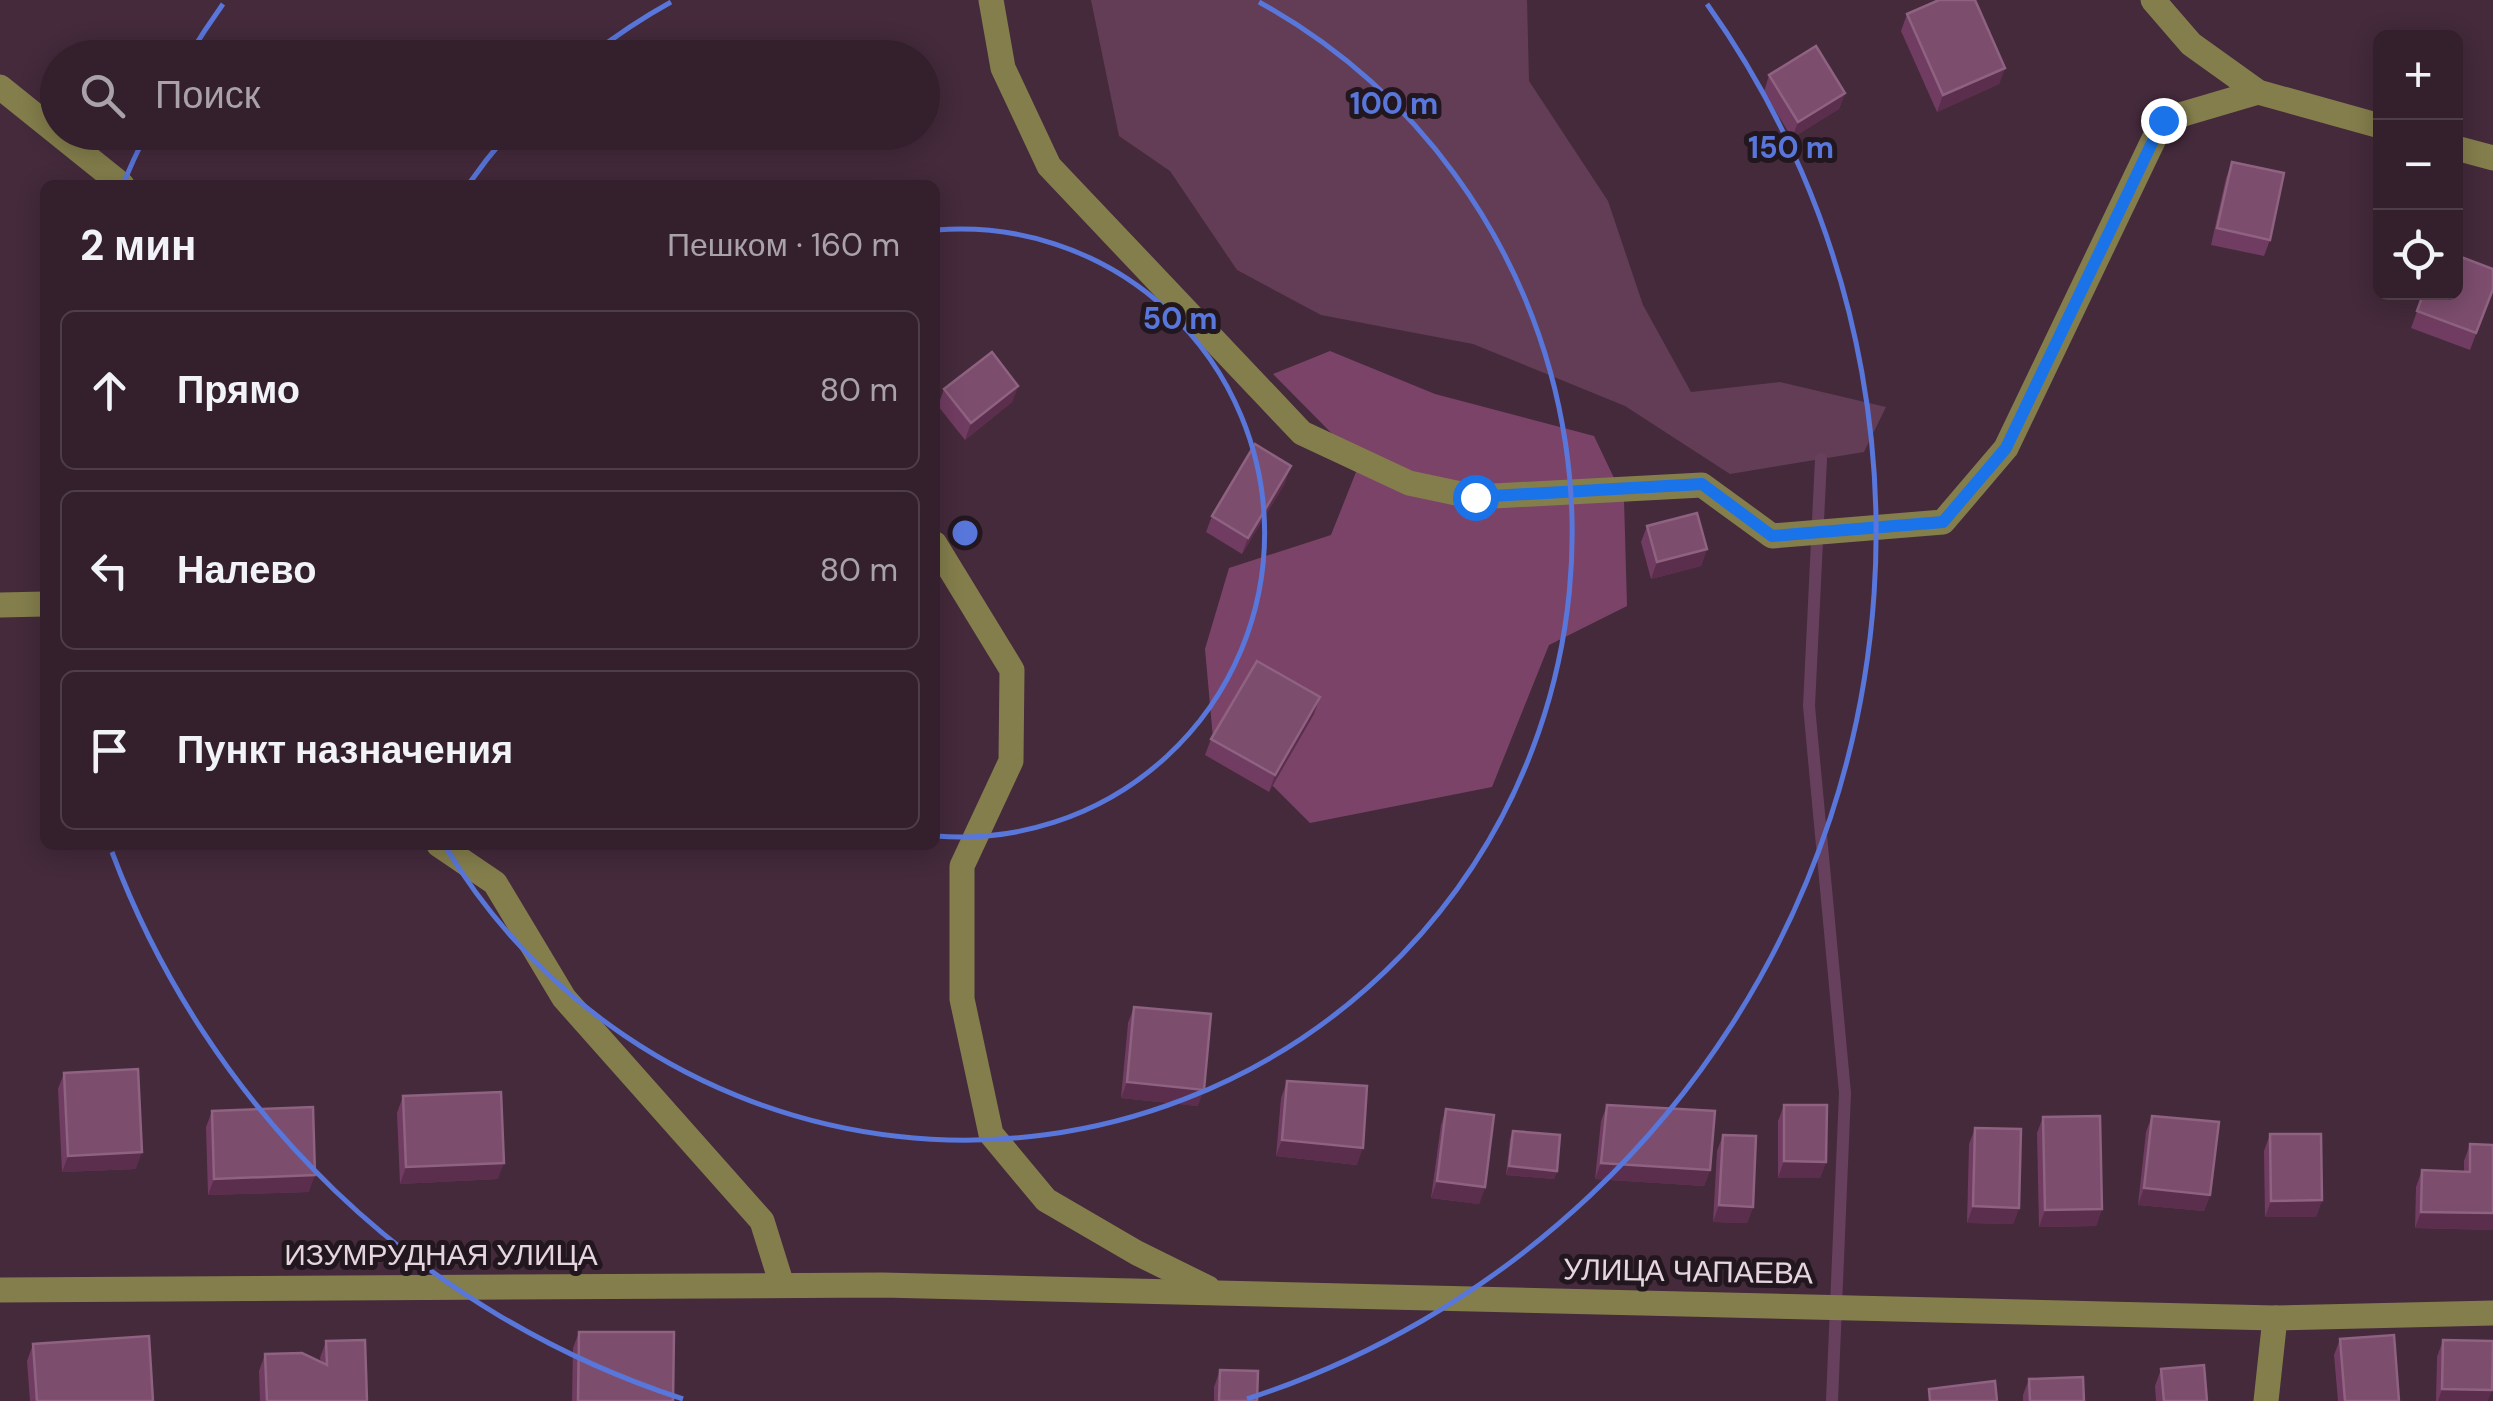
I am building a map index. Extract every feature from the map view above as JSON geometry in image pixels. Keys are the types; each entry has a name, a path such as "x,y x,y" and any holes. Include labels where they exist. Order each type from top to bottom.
{"street":[{"path":"990,0 1003,68 1049,166 1302,433 1409,483 1475,497 1702,484 1772,536 1943,522 2006,448 2163,120 2258,92"},
{"path":"2154,0 2192,44 2258,92 2373,124"},
{"path":"0,87 40,119"},
{"path":"78,150 116,180"},
{"path":"2463,150 2493,158"},
{"path":"940,552 1012,670 1011,761 962,866 962,999 990,1134 1046,1200 1136,1253 1217,1292"},
{"path":"0,604 40,604"},
{"path":"446,850 495,883 564,998 762,1221 782,1285"},
{"name":"УЛИЦА ЧАПАЕВА","path":"882,1284 2274,1318 2493,1313"},
{"name":"ИЗУМРУДНАЯ УЛИЦА","path":"0,1290 882,1284"},
{"path":"2266,1401 2274,1318"}],"shaded area":[{"path":"1091,0 1527,0 1529,81 1608,201 1643,305 1691,392 1780,382 1886,407 1864,452 1730,474 1625,406 1473,344 1321,315 1237,270 1170,171 1119,136"},
{"path":"1330,351 1435,394 1594,436 1624,499 1627,606 1549,645 1492,787 1310,823 1264,777 1213,738 1205,649 1229,568 1331,535 1360,462 1273,374"}],"building":[{"path":"1939,0 1975,0 2005,68 1943,95 1907,14"},
{"path":"1816,46 1845,93 1798,122 1769,75"},
{"path":"2232,162 2284,173 2270,240 2217,228"},
{"path":"2463,258 2493,269 2493,289 2476,333 2417,311 2421,300 2463,300"},
{"path":"992,352 1018,386 971,423 944,389"},
{"path":"1255,444 1291,466 1248,538 1212,516"},
{"path":"1697,513 1707,549 1657,562 1647,526"},
{"path":"1257,661 1320,697 1275,775 1211,739"},
{"path":"1134,1007 1211,1014 1204,1090 1127,1082"},
{"path":"138,1069 142,1152 68,1156 64,1073"},
{"path":"1287,1081 1367,1086 1363,1148 1282,1140"},
{"path":"501,1092 504,1163 406,1167 403,1096"},
{"path":"1607,1105 1715,1111 1710,1170 1601,1163"},
{"path":"1784,1105 1827,1105 1826,1162 1784,1161"},
{"path":"313,1107 315,1175 214,1179 212,1111"},
{"path":"1446,1109 1494,1115 1485,1187 1437,1181"},
{"path":"2100,1116 2102,1209 2045,1210 2043,1117"},
{"path":"2152,1116 2219,1122 2210,1195 2144,1188"},
{"path":"1975,1128 2021,1129 2019,1208 1973,1206"},
{"path":"1513,1131 1560,1135 1557,1171 1509,1166"},
{"path":"2270,1134 2321,1134 2322,1200 2271,1201"},
{"path":"1723,1135 1756,1136 1753,1207 1719,1205"},
{"path":"2470,1144 2493,1145 2493,1213 2421,1212 2422,1170 2470,1172"},
{"path":"579,1332 674,1332 673,1401 578,1401"},
{"path":"2394,1335 2399,1401 2345,1401 2340,1339"},
{"path":"149,1336 153,1401 37,1401 33,1344"},
{"path":"365,1340 367,1401 267,1401 265,1354 302,1353 327,1365 326,1341"},
{"path":"2443,1340 2493,1341 2492,1390 2442,1389"},
{"path":"2204,1365 2207,1401 2164,1401 2161,1369"},
{"path":"1220,1370 1258,1371 1257,1401 1219,1401"},
{"path":"2083,1377 2084,1401 2030,1401 2029,1379"},
{"path":"1995,1381 1997,1401 1930,1401 1929,1389"}],"waterway":[{"path":"1821,459 1809,706 1845,1093 1832,1401"}],"route":[{"path":"1475,497 1702,484 1772,536 1943,522 2006,448 2163,120"}]}
